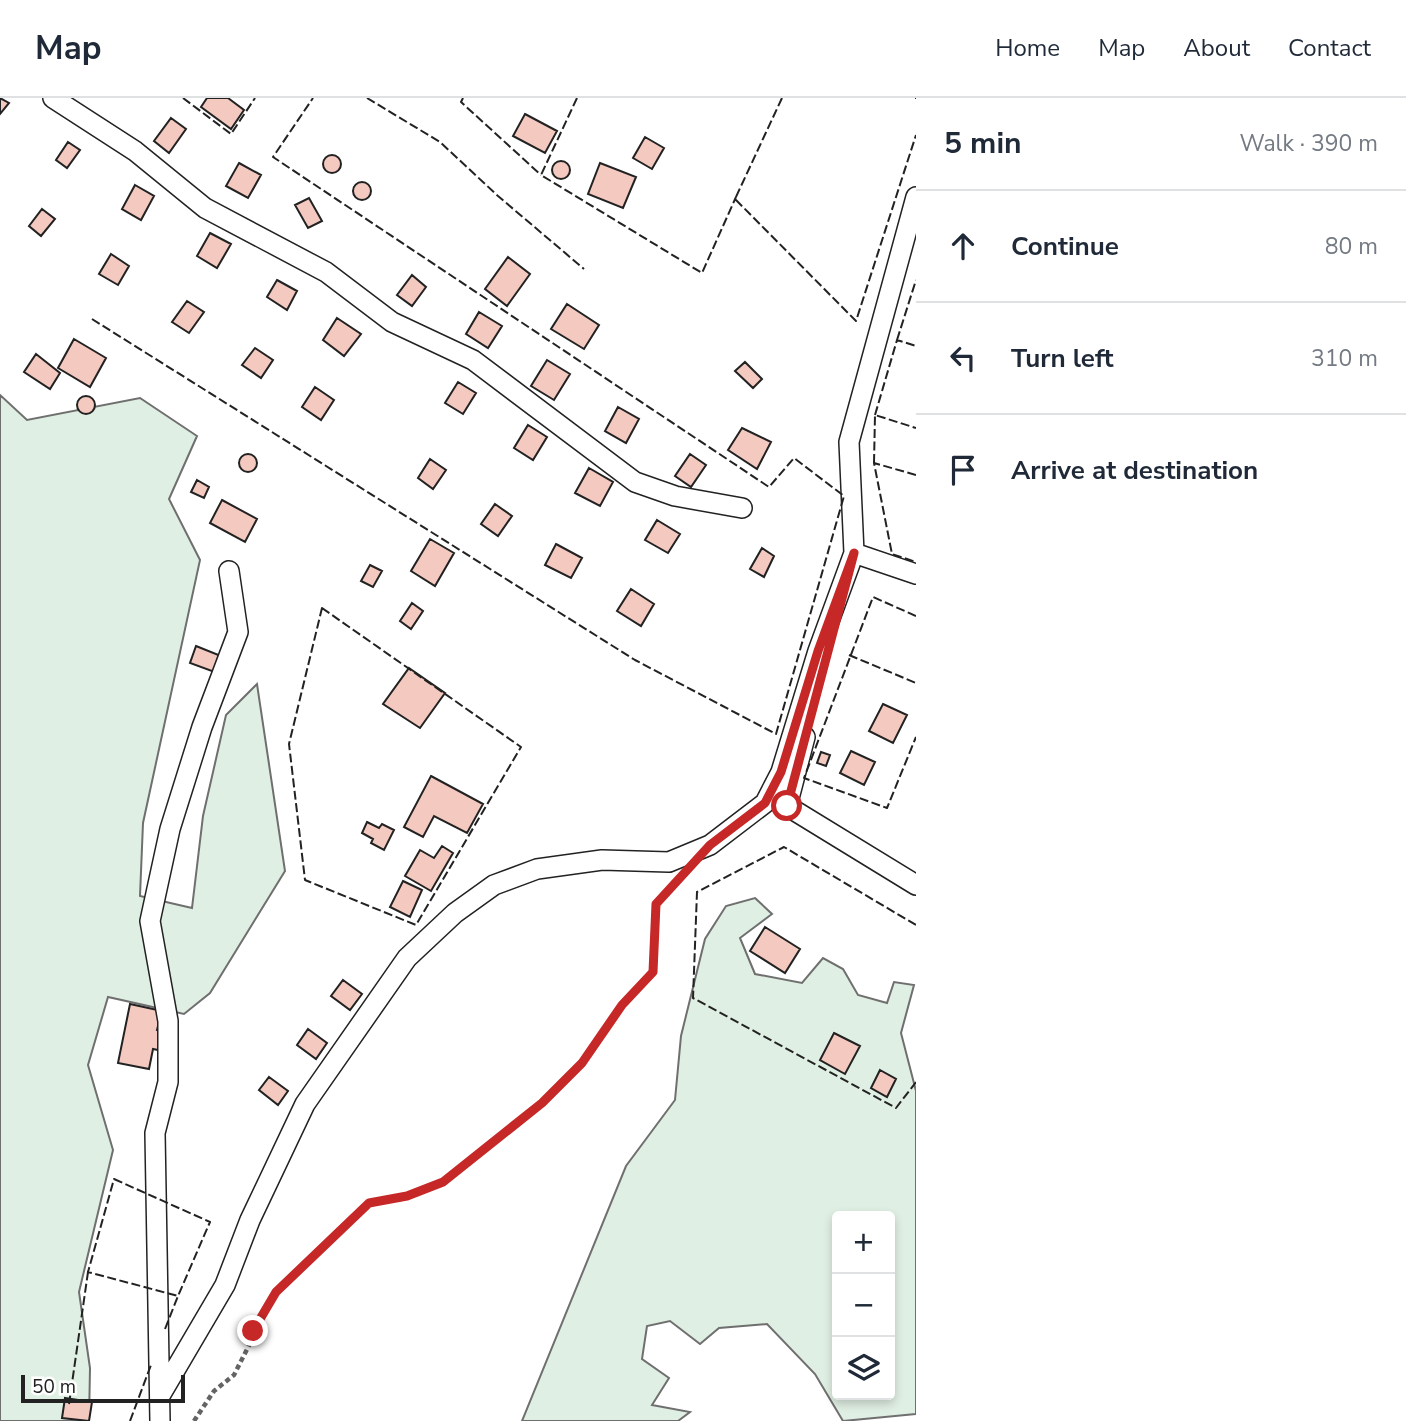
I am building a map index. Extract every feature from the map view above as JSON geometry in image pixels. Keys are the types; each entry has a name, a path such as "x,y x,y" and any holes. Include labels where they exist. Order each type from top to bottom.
{"street":[{"path":"53,98 135,151 205,208 326,272 392,322 473,360 635,482 675,496 742,508"},
{"path":"916,197 849,442 854,553 787,806 916,885"},
{"path":"854,553 916,574"},
{"path":"161,1394 225,1285 250,1220 306,1104 407,958 455,913 494,885 537,869 602,860 669,862 710,845 765,803 781,772 818,651 854,553"},
{"path":"160,1421 155,1133 168,1082 168,1021 150,921 170,830 202,727 239,632 229,571"}],"path":[{"path":"194,1421 214,1391 234,1375 276,1292 337,1231 369,1203 407,1196 443,1182 542,1103 582,1063 622,1005 653,972 656,904 683,875"}],"green space":[{"path":"0,395 27,420 140,398 197,436 169,499 200,560 143,823 140,896 192,908 203,816 226,715 257,684 285,871 210,993 184,1014 108,997 88,1065 113,1150 79,1292 90,1368 89,1421 0,1421"},
{"path":"755,898 772,914 740,938 755,974 802,983 823,958 843,969 858,995 887,1003 894,982 914,985 901,1033 916,1091 916,1414 843,1421 815,1374 767,1324 719,1328 700,1344 670,1321 647,1326 642,1359 669,1378 652,1405 690,1412 678,1421 522,1421 626,1166 675,1100 681,1036 705,939 726,906"}],"building":[{"path":"0,98 9,103 0,114"},
{"path":"207,98 228,98 244,110 231,129 201,107"},
{"path":"525,114 557,131 545,153 513,136"},
{"path":"171,118 186,129 169,153 154,141"},
{"path":"645,137 664,148 652,169 633,158"},
{"path":"68,142 80,150 67,168 56,160"},
{"path":"332,155 338,158 341,164 338,170 332,173 326,170 323,164 326,158"},
{"path":"561,161 567,164 570,170 567,176 561,179 555,176 552,170 555,164"},
{"path":"239,163 261,175 248,198 226,186"},
{"path":"600,163 636,177 623,208 588,194"},
{"path":"362,182 368,185 371,191 368,197 362,200 356,197 353,191 356,185"},
{"path":"135,185 154,196 141,220 122,209"},
{"path":"309,198 322,221 308,228 295,205"},
{"path":"42,209 55,219 41,236 29,226"},
{"path":"210,233 231,244 217,268 197,256"},
{"path":"111,254 129,266 118,285 99,274"},
{"path":"508,257 530,274 507,306 485,289"},
{"path":"412,275 426,287 412,306 397,295"},
{"path":"277,280 297,291 287,310 267,297"},
{"path":"187,301 204,312 189,333 172,322"},
{"path":"567,304 599,325 584,349 551,329"},
{"path":"479,312 502,326 488,348 466,334"},
{"path":"337,318 361,334 344,356 323,340"},
{"path":"74,339 106,358 90,387 58,368"},
{"path":"255,348 273,360 261,378 242,365"},
{"path":"36,354 60,373 50,389 24,372"},
{"path":"547,360 570,374 554,400 531,386"},
{"path":"745,362 762,379 753,388 735,371"},
{"path":"458,382 476,393 463,414 445,403"},
{"path":"315,387 334,400 321,420 302,407"},
{"path":"86,396 92,399 95,405 92,411 86,414 80,411 77,405 80,399"},
{"path":"618,407 639,419 626,443 605,431"},
{"path":"528,425 547,437 533,460 514,448"},
{"path":"742,428 771,442 757,469 728,450"},
{"path":"248,454 254,457 257,463 254,469 248,472 242,469 239,463 242,457"},
{"path":"690,454 706,465 691,487 675,476"},
{"path":"430,459 446,470 433,489 418,478"},
{"path":"589,468 613,482 600,506 575,493"},
{"path":"197,480 209,487 204,498 191,492"},
{"path":"222,500 257,519 245,542 210,523"},
{"path":"495,504 512,516 498,536 481,524"},
{"path":"657,520 680,534 668,553 645,540"},
{"path":"430,539 454,553 435,586 411,571"},
{"path":"556,544 582,558 571,578 545,565"},
{"path":"762,548 774,556 764,577 750,569"},
{"path":"370,565 382,571 373,587 361,581"},
{"path":"631,589 654,604 641,626 617,611"},
{"path":"412,603 423,611 411,629 400,621"},
{"path":"196,646 226,658 220,674 190,663"},
{"path":"409,668 445,693 420,728 383,704"},
{"path":"883,704 907,715 893,743 869,731"},
{"path":"851,751 875,762 864,785 840,773"},
{"path":"821,752 830,755 826,766 817,763"},
{"path":"431,776 483,804 467,833 434,816 423,837 404,827"},
{"path":"367,822 379,828 382,824 394,830 384,850 371,843 373,839 362,833"},
{"path":"442,846 453,853 431,891 405,876 420,850 434,858"},
{"path":"403,881 422,890 410,917 390,907"},
{"path":"765,927 800,949 785,973 750,951"},
{"path":"343,980 362,994 350,1010 331,996"},
{"path":"130,1004 162,1011 157,1030 163,1031 158,1050 153,1049 149,1069 118,1063"},
{"path":"308,1029 327,1043 316,1059 297,1045"},
{"path":"834,1033 860,1046 845,1074 820,1060"},
{"path":"880,1070 896,1079 887,1097 871,1088"},
{"path":"269,1077 288,1091 278,1105 259,1090"},
{"path":"65,1398 92,1402 89,1421 62,1418"}],"fence":[{"path":"183,98 231,134 255,98"},
{"path":"92,319 635,660 776,734 844,496 794,458 769,487 273,157 313,98"},
{"path":"367,98 440,142 498,196 584,269"},
{"path":"463,98 461,102 541,175"},
{"path":"577,98 541,175 702,273 736,197"},
{"path":"782,98 735,199 856,321 916,135"},
{"path":"897,340 916,280"},
{"path":"875,415 897,340 916,346"},
{"path":"874,463 875,415 916,428"},
{"path":"916,475 874,463 892,554 916,562"},
{"path":"916,616 873,597 804,778 887,808 916,737"},
{"path":"322,608 521,747 416,925 305,880 289,744 322,608"},
{"path":"849,655 916,683"},
{"path":"916,925 784,847 697,892 693,998 896,1108 916,1082"},
{"path":"114,1179 210,1222 178,1296 88,1272 114,1179"},
{"path":"69,1404 88,1272"},
{"path":"165,1329 178,1296"},
{"path":"130,1421 151,1365"}],"route":[{"path":"253,1331 276,1292 369,1203 407,1196 443,1182 542,1103 582,1063 622,1005 653,972 656,904 710,845 765,803 781,772 818,651 854,553 787,806"}]}
